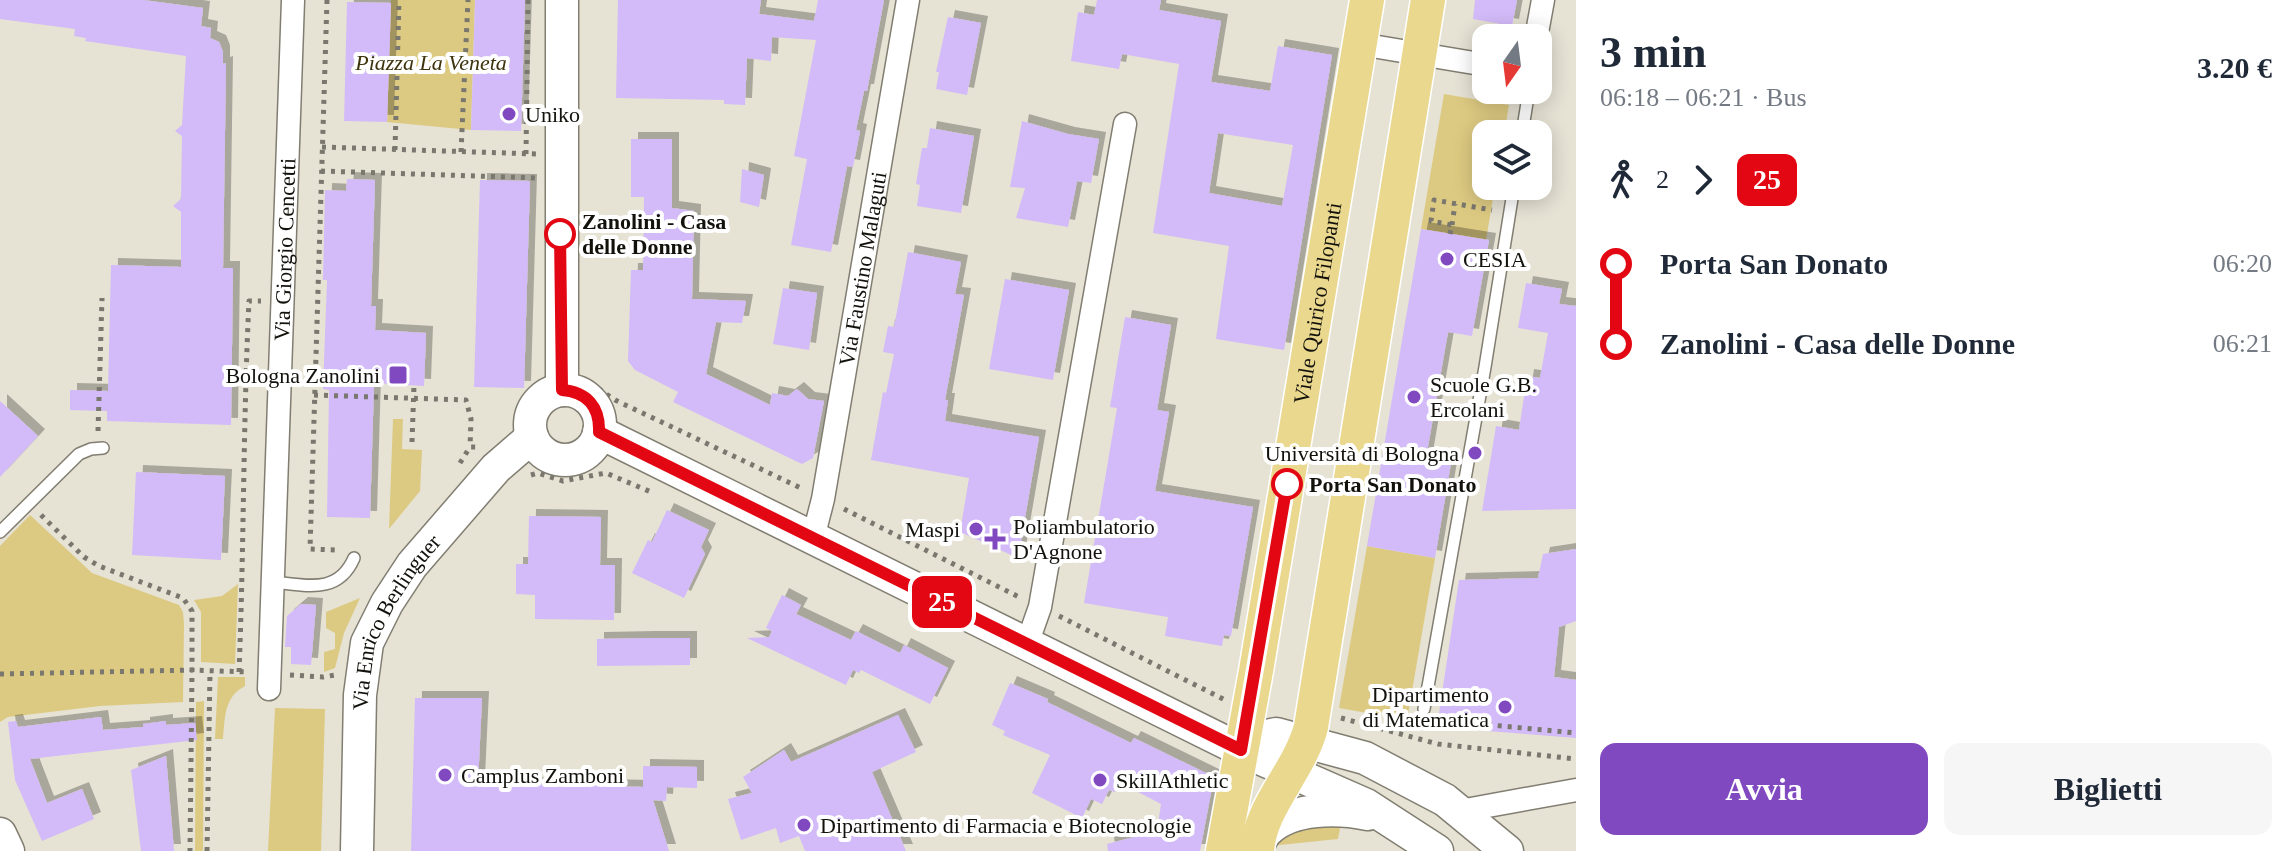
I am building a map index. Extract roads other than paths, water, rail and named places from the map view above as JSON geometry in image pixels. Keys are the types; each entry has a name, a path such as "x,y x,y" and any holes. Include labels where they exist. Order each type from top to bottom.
{"main road":[{"path":"562,0 561,155 574,385 573,391 591,402 597,411 599,432 588,451 568,460 556,459 546,454 532,437 530,419 538,403 553,392 574,385"},
{"name":"Viale Quirico Filopanti","path":"1223,851 1367,0"},
{"path":"1257,849 1271,807 1293,773 1307,741 1428,0"},
{"path":"599,432 1241,750 1366,805 1437,851"},
{"name":"Via Enrico Berlinguer","path":"357,851 360,695 367,643 387,603 412,565 496,468 532,437"},
{"path":"1241,750 1264,735 1276,734 1379,763 1460,811 1499,846"},
{"path":"1257,849 1267,830 1291,817 1338,810 1371,814 1391,821"},
{"path":"0,834 8,851"}],"street":[{"name":"Via Giorgio Cencetti","path":"270,680 293,0"},
{"name":"Via Faustino Malaguti","path":"813,538 823,499 908,0"},
{"path":"1539,24 1543,0"},
{"path":"1360,44 1472,63"},
{"path":"1027,644 1040,607 1125,124"},
{"path":"1460,811 1576,790"}],"lane":[{"path":"1424,709 1511,200"},
{"path":"0,532 79,454 103,448"},
{"path":"273,582 325,585 338,581 348,572 354,558"}],"place":[{"name":"Uniko","path":"509,114"},
{"name":"Zanolini - Casa delle Donne","path":"560,234"},
{"name":"CESIA","path":"1447,259"},
{"name":"Bologna Zanolini","path":"398,375"},
{"name":"Scuole G.B. Ercolani","path":"1414,397"},
{"name":"Università di Bologna","path":"1475,453"},
{"name":"Porta San Donato","path":"1287,484"},
{"name":"Maspi","path":"976,529"},
{"name":"Poliambulatorio D'Agnone","path":"995,539"},
{"name":"Dipartimento di Matematica","path":"1505,707"},
{"name":"Camplus Zamboni","path":"445,775"},
{"name":"SkillAthletic","path":"1100,780"},
{"name":"Dipartimento di Farmacia e Biotecnologie","path":"804,825"}],"park label":[{"name":"Piazza La Veneta","path":"431,62"}]}
